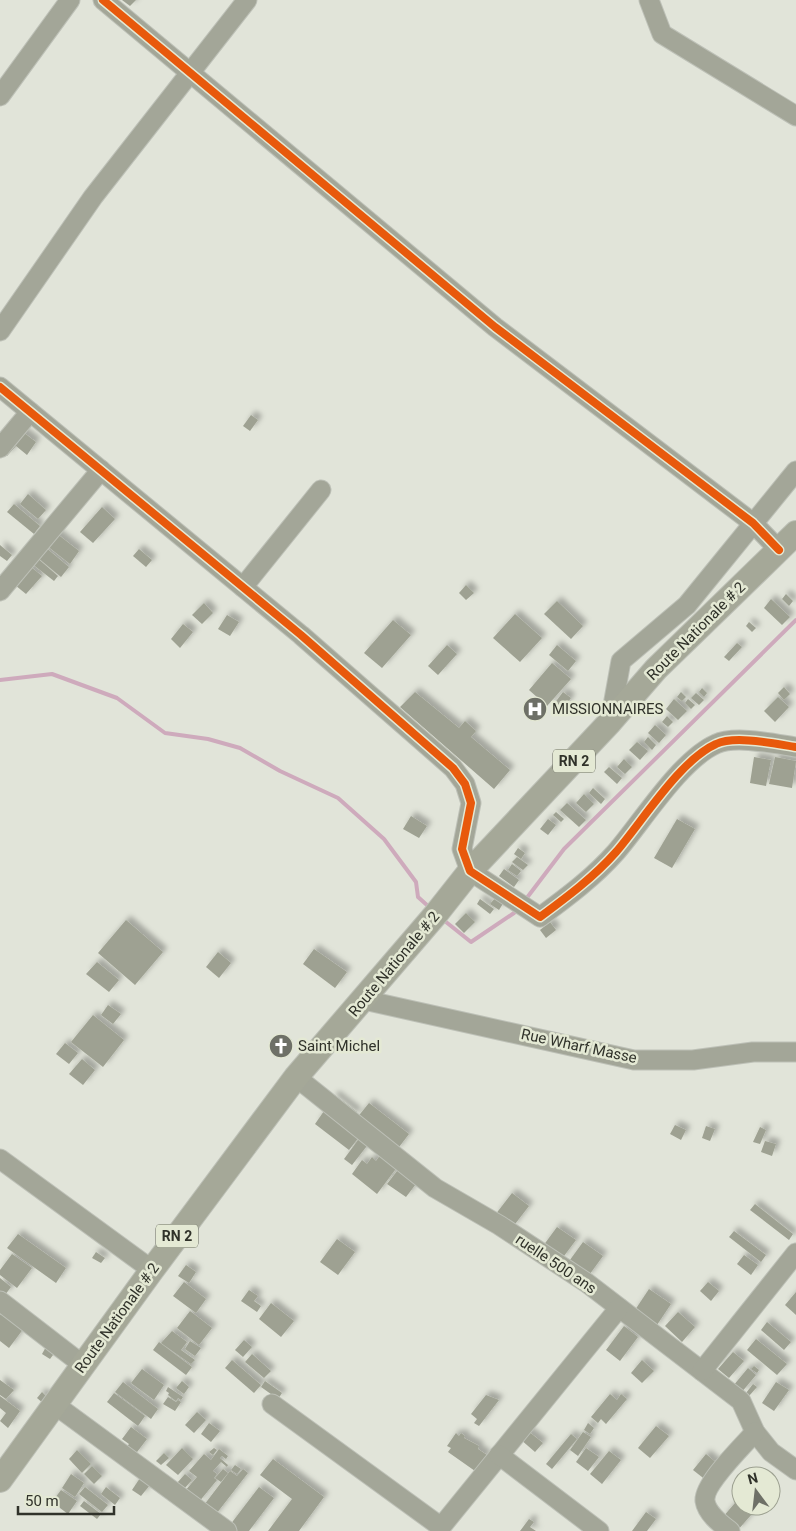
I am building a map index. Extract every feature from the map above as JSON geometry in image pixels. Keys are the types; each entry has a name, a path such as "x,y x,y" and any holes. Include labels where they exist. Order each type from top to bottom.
{"main road":[{"name":"Route Nationale # 2","path":"0,1480 152,1270 296,1077 364,1000 470,871 610,722 656,669 796,533"}],"street":[{"path":"0,96 70,0"},
{"path":"103,0 496,327 753,523 779,550"},
{"path":"0,331 93,196 247,0"},
{"path":"649,0 662,34 796,116"},
{"path":"0,387 243,587 453,768 465,784 471,803 462,849 470,871 540,917 575,892 615,853 688,765 706,750 718,743 733,741 796,747"},
{"path":"0,448 30,412"},
{"path":"0,591 101,470"},
{"path":"610,722 622,661 687,605 796,471"},
{"path":"243,587 321,490"},
{"name":"Rue Wharf Masse","path":"364,1000 634,1060 693,1060 753,1052 796,1052"},
{"name":"ruelle 500 ans","path":"296,1077 435,1188 499,1225 587,1283 741,1401 755,1432 771,1452 796,1470"},
{"path":"0,1159 152,1270"},
{"path":"702,1371 796,1253"},
{"path":"0,1301 83,1365"},
{"path":"272,1404 441,1527 619,1308"},
{"path":"54,1404 227,1531"},
{"path":"730,1531 716,1520 705,1503 707,1489 755,1432"},
{"path":"499,1456 599,1531"}],"building":[{"path":"122,0 136,0 130,6"},
{"path":"251,415 258,420 250,431 243,426"},
{"path":"15,426 36,442 27,455 16,446 7,456 0,451"},
{"path":"28,494 46,510 38,519 20,504"},
{"path":"14,504 40,526 34,534 7,512"},
{"path":"102,507 115,519 93,543 80,532"},
{"path":"56,533 79,551 70,564 46,545"},
{"path":"0,545 12,555 7,561 0,556"},
{"path":"45,547 69,567 61,577 37,557"},
{"path":"139,549 152,560 146,567 133,556"},
{"path":"36,557 58,576 54,581 31,563"},
{"path":"26,563 42,576 26,594 10,581"},
{"path":"466,585 474,593 466,600 459,593"},
{"path":"786,594 793,601 789,606 782,599"},
{"path":"771,599 790,617 782,625 764,608"},
{"path":"557,601 583,626 571,639 544,614"},
{"path":"204,603 213,613 202,624 192,615"},
{"path":"515,614 542,638 520,662 493,638"},
{"path":"227,615 239,622 230,636 218,629"},
{"path":"393,620 411,635 382,668 364,653"},
{"path":"749,622 756,628 752,632 746,626"},
{"path":"183,624 193,632 180,648 171,639"},
{"path":"737,643 742,647 729,661 724,657"},
{"path":"447,645 457,654 438,675 428,666"},
{"path":"557,645 576,661 568,671 549,655"},
{"path":"552,663 571,679 547,706 529,690"},
{"path":"784,687 790,694 784,700 778,693"},
{"path":"702,688 707,693 704,697 699,692"},
{"path":"415,692 459,728 465,721 476,731 471,737 510,770 494,789 400,707"},
{"path":"563,692 571,698 559,714 551,708"},
{"path":"681,692 686,697 682,701 677,697"},
{"path":"696,693 704,700 699,705 691,698"},
{"path":"778,697 789,707 775,722 764,711"},
{"path":"674,699 687,711 678,720 666,709"},
{"path":"688,699 695,705 691,709 685,703"},
{"path":"667,716 673,722 668,727 662,722"},
{"path":"655,725 666,735 659,743 648,733"},
{"path":"648,737 656,745 652,750 644,742"},
{"path":"637,742 648,751 640,760 629,750"},
{"path":"754,757 771,760 766,786 750,783"},
{"path":"775,757 796,761 792,788 769,784"},
{"path":"624,759 632,767 625,774 617,767"},
{"path":"609,767 622,778 617,784 604,772"},
{"path":"593,788 605,799 601,804 589,793"},
{"path":"584,794 594,804 586,812 576,803"},
{"path":"567,803 586,820 579,827 560,810"},
{"path":"556,812 564,819 561,822 553,815"},
{"path":"411,816 427,826 419,838 403,829"},
{"path":"548,819 556,825 548,835 540,829"},
{"path":"677,819 695,829 672,868 654,858"},
{"path":"518,848 525,853 521,859 514,854"},
{"path":"517,857 528,865 523,870 512,862"},
{"path":"512,864 521,871 517,876 508,870"},
{"path":"504,869 519,880 514,887 499,876"},
{"path":"496,897 504,902 499,910 490,904"},
{"path":"480,899 494,909 490,914 477,904"},
{"path":"466,913 475,922 464,933 455,924"},
{"path":"126,920 163,952 135,985 98,953"},
{"path":"550,922 556,930 546,938 540,930"},
{"path":"314,949 347,972 335,988 303,964"},
{"path":"218,952 231,963 219,978 206,967"},
{"path":"97,962 119,980 109,992 86,974"},
{"path":"108,1005 121,1014 113,1024 101,1015"},
{"path":"93,1015 124,1040 103,1067 71,1042"},
{"path":"65,1043 78,1053 69,1064 56,1054"},
{"path":"82,1059 95,1070 83,1085 69,1074"},
{"path":"335,1095 357,1112 353,1117 331,1099"},
{"path":"369,1103 409,1134 396,1151 356,1119"},
{"path":"324,1111 359,1137 349,1150 315,1124"},
{"path":"675,1125 686,1130 681,1140 670,1134"},
{"path":"706,1126 715,1129 710,1141 702,1138"},
{"path":"760,1127 766,1130 760,1144 753,1142"},
{"path":"361,1136 370,1142 352,1165 344,1159"},
{"path":"765,1141 776,1144 772,1156 761,1152"},
{"path":"381,1154 398,1166 377,1194 352,1174 362,1160 367,1164 372,1157 376,1161"},
{"path":"401,1166 419,1180 406,1197 387,1184"},
{"path":"512,1193 529,1206 512,1228 495,1215"},
{"path":"755,1204 793,1234 789,1240 750,1210"},
{"path":"557,1227 576,1240 561,1260 543,1246"},
{"path":"734,1231 766,1255 761,1262 729,1237"},
{"path":"18,1234 66,1268 56,1283 7,1248"},
{"path":"337,1239 355,1252 338,1275 320,1262"},
{"path":"583,1242 603,1256 587,1278 567,1264"},
{"path":"96,1252 105,1258 101,1263 92,1258"},
{"path":"12,1254 32,1268 17,1288 0,1275 0,1270"},
{"path":"744,1255 758,1265 751,1275 737,1264"},
{"path":"186,1265 196,1272 189,1283 178,1276"},
{"path":"0,1278 11,1287 5,1295 0,1292"},
{"path":"184,1282 206,1299 196,1313 173,1296"},
{"path":"708,1282 719,1291 711,1301 700,1291"},
{"path":"649,1289 671,1304 655,1328 633,1313"},
{"path":"249,1290 258,1296 254,1301 261,1306 257,1312 241,1301"},
{"path":"796,1292 796,1315 785,1305"},
{"path":"271,1303 294,1321 281,1337 259,1319"},
{"path":"190,1311 212,1328 199,1345 177,1328"},
{"path":"2,1312 24,1328 9,1348 0,1341 0,1315"},
{"path":"678,1312 695,1327 682,1342 665,1326"},
{"path":"767,1322 791,1342 784,1350 761,1330"},
{"path":"624,1326 638,1337 620,1361 606,1350"},
{"path":"172,1331 187,1342 181,1350 195,1360 191,1364 161,1343"},
{"path":"756,1339 787,1364 777,1375 747,1350"},
{"path":"244,1340 252,1347 243,1357 235,1350"},
{"path":"190,1341 201,1348 195,1356 185,1349"},
{"path":"159,1342 192,1367 186,1375 153,1350"},
{"path":"47,1345 56,1351 50,1359 42,1354"},
{"path":"733,1352 744,1361 729,1378 718,1369"},
{"path":"252,1354 271,1371 264,1378 245,1362"},
{"path":"232,1360 261,1385 254,1393 225,1368"},
{"path":"642,1360 654,1371 642,1383 631,1373"},
{"path":"754,1366 759,1370 757,1373 751,1369"},
{"path":"748,1368 756,1375 741,1393 733,1386"},
{"path":"142,1369 164,1385 154,1400 131,1383"},
{"path":"0,1380 14,1390 6,1399 0,1395"},
{"path":"182,1381 189,1387 184,1394 176,1388"},
{"path":"265,1381 282,1393 278,1399 261,1387"},
{"path":"123,1382 158,1409 151,1419 115,1392"},
{"path":"776,1382 789,1390 774,1411 762,1403"},
{"path":"753,1384 757,1387 749,1396 746,1393"},
{"path":"168,1387 183,1397 181,1400 178,1398 176,1401 168,1395 169,1393 166,1391"},
{"path":"42,1392 49,1399 44,1404 37,1398"},
{"path":"114,1393 145,1416 138,1426 107,1402"},
{"path":"610,1394 617,1400 621,1394 627,1399 606,1424 601,1419 598,1423 591,1417"},
{"path":"486,1395 499,1400 479,1426 474,1423 477,1419 471,1414"},
{"path":"0,1396 20,1411 8,1428 0,1421 6,1413 0,1408"},
{"path":"168,1397 176,1402 178,1400 181,1402 175,1411 163,1404"},
{"path":"197,1412 206,1420 194,1433 185,1425"},
{"path":"209,1423 220,1431 211,1442 201,1434"},
{"path":"588,1423 594,1428 590,1434 584,1430"},
{"path":"656,1426 669,1436 650,1458 638,1448"},
{"path":"131,1427 147,1439 134,1456 125,1449 129,1444 122,1439"},
{"path":"528,1431 543,1443 535,1452 520,1439"},
{"path":"583,1432 591,1437 578,1456 570,1450"},
{"path":"456,1433 459,1436 461,1433 465,1436 464,1438 479,1446 478,1449 487,1455 475,1471 448,1452 451,1448 447,1446"},
{"path":"571,1434 577,1439 552,1469 546,1464"},
{"path":"182,1448 193,1459 178,1475 166,1465"},
{"path":"214,1448 217,1450 213,1455 209,1452"},
{"path":"586,1448 599,1457 588,1471 576,1462"},
{"path":"219,1449 228,1456 226,1459 222,1456 220,1458 228,1465 227,1467 221,1462 213,1471 217,1474 214,1478 217,1480 198,1503 184,1492 197,1477 189,1471 204,1454 211,1460"},
{"path":"77,1450 91,1464 82,1473 69,1459"},
{"path":"609,1451 621,1460 602,1484 590,1474"},
{"path":"164,1453 169,1458 161,1465 156,1461"},
{"path":"706,1454 719,1465 707,1481 693,1470"},
{"path":"273,1459 324,1497 299,1531 268,1531 292,1499 260,1475"},
{"path":"235,1465 241,1469 237,1474 231,1470"},
{"path":"92,1466 102,1476 94,1484 84,1474"},
{"path":"223,1469 228,1473 221,1482 215,1478"},
{"path":"243,1469 248,1473 213,1518 201,1509 230,1471 237,1476"},
{"path":"71,1474 84,1483 75,1497 62,1488"},
{"path":"185,1474 192,1480 184,1489 177,1483"},
{"path":"140,1478 150,1485 141,1496 132,1490"},
{"path":"85,1487 108,1505 102,1512 79,1494"},
{"path":"106,1487 120,1498 115,1505 101,1494"},
{"path":"259,1487 274,1498 249,1531 237,1531 230,1525"},
{"path":"61,1490 77,1501 68,1514 52,1502"},
{"path":"84,1501 101,1514 97,1519 80,1506"},
{"path":"731,1508 731,1516 750,1516 737,1531 722,1518"},
{"path":"646,1512 656,1519 647,1531 632,1531"},
{"path":"529,1519 534,1522 530,1527 536,1531 520,1531"}],"waterway":[{"path":"526,899 564,849 796,620"},
{"path":"0,680 52,674 117,698 165,733 208,739 240,748 280,771 338,798 384,839 416,882 418,897 428,906"},
{"path":"446,922 471,942 514,913"}],"cycle path":[{"path":"103,0 495,327 753,523 779,550"},
{"path":"0,387 301,635 453,768 465,784 471,803 462,849 470,871 540,917 608,861 675,777 702,752 716,744 734,740 796,747"}],"place":[{"name":"MISSIONNAIRES","path":"535,709"},
{"name":"Saint Michel","path":"281,1046"}]}
